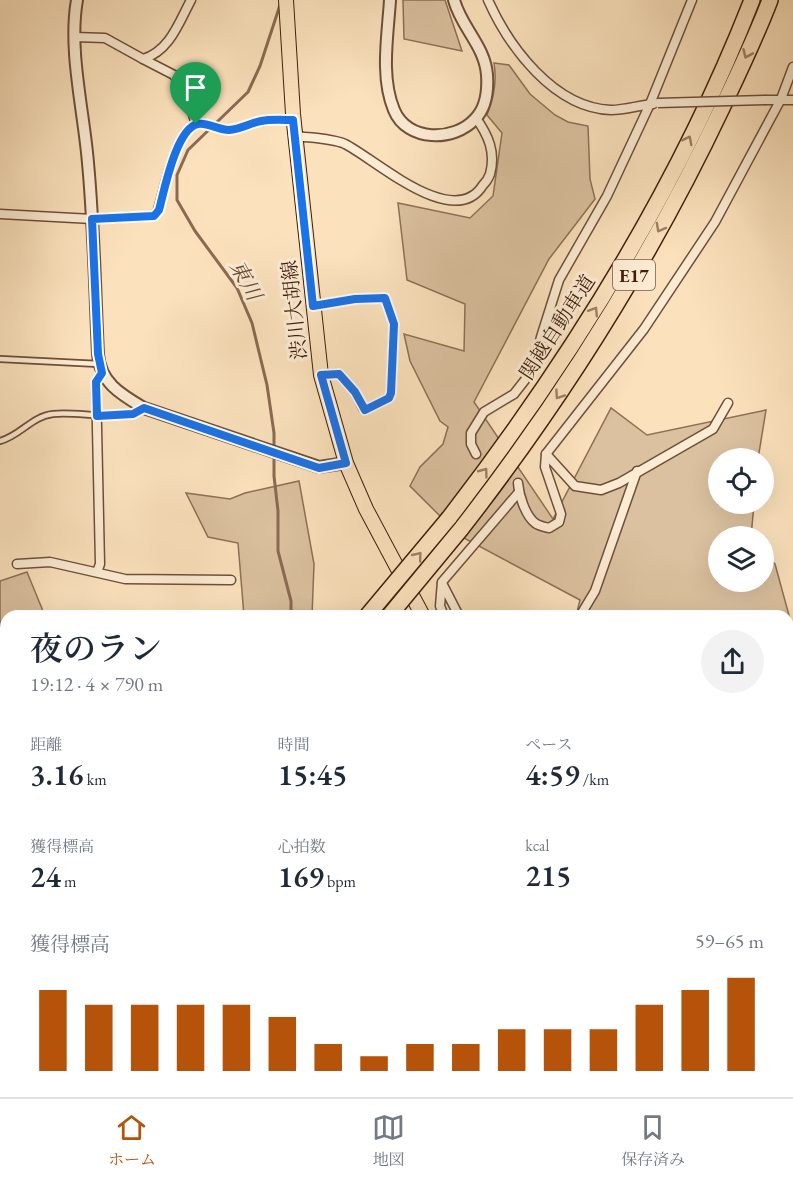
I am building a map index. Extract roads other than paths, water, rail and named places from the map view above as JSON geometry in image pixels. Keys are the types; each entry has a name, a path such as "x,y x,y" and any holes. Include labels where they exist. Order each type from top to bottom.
{"highway":[{"name":"関越自動車道","path":"372,610 449,518 524,415 611,283 690,136 752,0"},
{"name":"関越自動車道","path":"394,610 461,529 540,422 626,291 705,144 770,0"}],"main road":[{"name":"渋川大胡線","path":"286,0 293,120 321,375 346,463 416,610"}],"street":[{"path":"77,0 74,14 74,37 88,163 101,368 96,382 100,564 97,572"},
{"path":"143,59 153,56 169,42 191,0"},
{"path":"390,0 387,81 394,111 406,125 420,134 434,135 448,135 460,131 476,118 484,105 487,90 485,64 481,53 454,0"},
{"path":"488,0 509,40 547,82 565,96 596,107 612,110 654,103 793,100"},
{"path":"476,454 471,444 471,433 484,412 514,394 525,380 536,358 559,280 607,196 654,103 692,0"},
{"path":"74,37 105,38 174,75 200,124"},
{"path":"442,610 442,582 518,488 528,514 536,524 549,528 559,522 561,514 545,467 546,454 644,329 715,222 781,99 793,67"},
{"path":"295,136 342,143 417,191 451,200 468,200 478,193 490,174 492,146 476,118"},
{"path":"0,214 92,219 154,216 159,210 175,152 188,130 200,124 217,129 233,129 259,121 293,120"},
{"path":"313,306 355,299 385,298 394,324 389,398 365,410 355,392 339,374 321,375"},
{"path":"101,368 112,387 144,408 319,468 346,463"},
{"path":"546,454 575,486 602,490 619,483 713,429 728,403"},
{"path":"584,610 595,591 637,471"},
{"path":"17,564 50,562 125,579 231,580"},
{"path":"442,582 456,610"}],"lane":[{"path":"0,359 101,368"},
{"path":"0,441 19,433 36,419 52,414 97,416 133,414 144,408"}],"waterway":[{"name":"東川","path":"280,5 260,66 248,92 188,150 177,175 177,200 195,231 237,288 252,323 267,385 274,433 278,551 291,601 291,610"}],"tunnel":[{"path":"476,454 518,483"}]}
